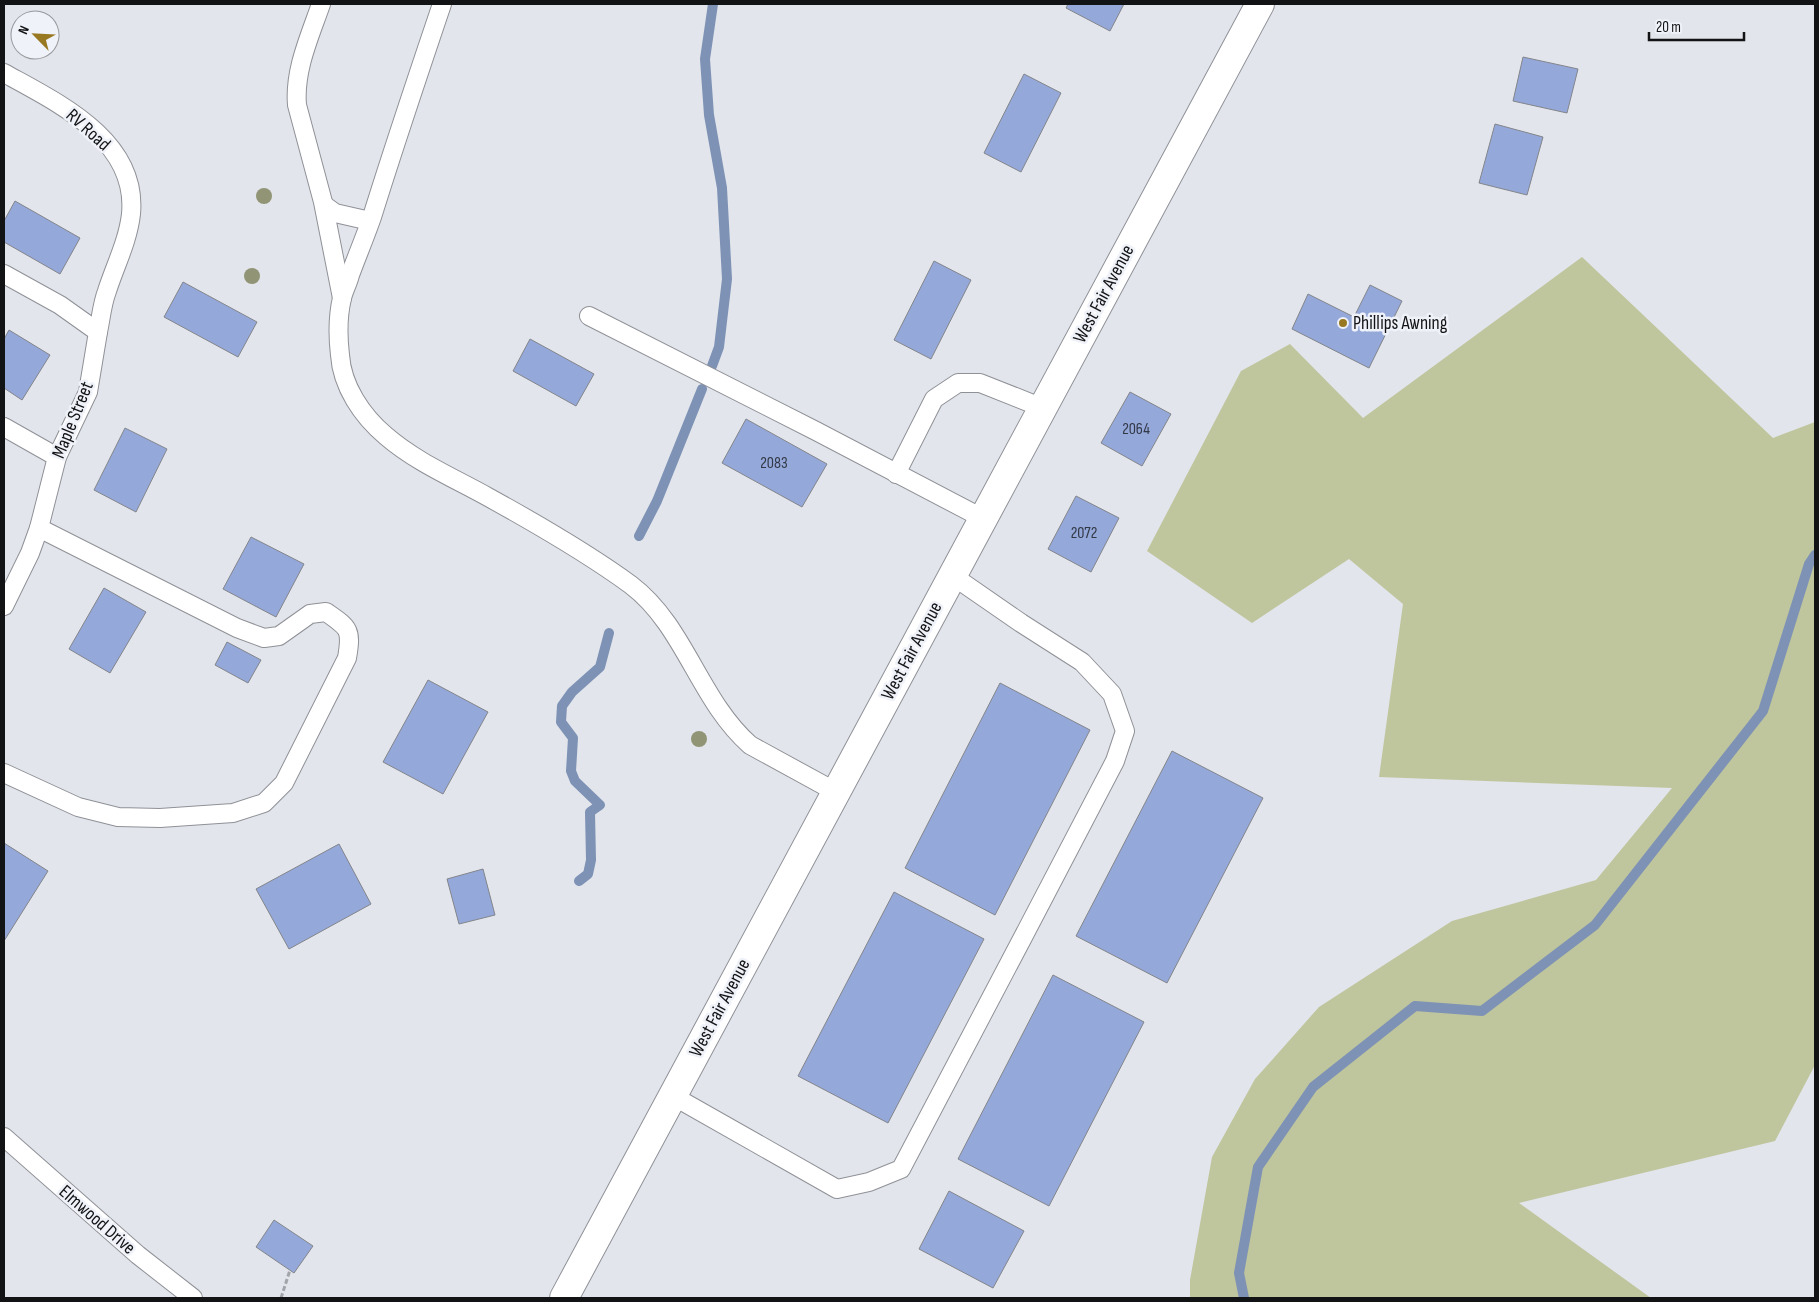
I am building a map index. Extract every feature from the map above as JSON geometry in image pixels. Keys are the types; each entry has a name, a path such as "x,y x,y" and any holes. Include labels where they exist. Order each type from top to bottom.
{"street":[{"name":"West Fair Avenue","path":"564,1298 1260,4"}],"lane":[{"path":"322,4 302,62 296,91 297,105 324,205 342,298 340,347 342,372 360,409 385,436 411,455 523,516 577,548 631,585 661,615 716,705 741,737 750,745 836,792"},
{"path":"342,298 370,221 442,4"},
{"name":"RV Road","path":"4,73 81,118 103,138 118,158 129,183 131,214 123,248 106,292 98,332"},
{"path":"324,205 335,213 370,221"},
{"path":"4,274 60,305 98,332"},
{"path":"589,316 984,518"},
{"name":"Maple Street","path":"4,606 10,580 30,553 39,528 57,457 88,392 98,332"},
{"path":"896,474 934,399 958,383 980,383 1043,408"},
{"path":"4,427 57,457"},
{"path":"4,772 78,807 118,816 160,818 233,813 264,803 284,783 347,658 351,638 345,625 326,612 310,614 279,636 264,638 237,628 39,528"},
{"path":"673,1096 837,1189 870,1182 901,1169 1115,761 1126,731 1112,694 1082,662 953,576"},
{"name":"Elmwood Drive","path":"4,1137 138,1256 193,1298"}],"path":[{"path":"280,1298 290,1270"}],"green space":[{"path":"1582,257 1773,438 1815,422 1815,1065 1775,1141 1519,1203 1651,1298 1190,1298 1190,1280 1212,1157 1255,1079 1319,1007 1452,921 1596,880 1672,788 1379,777 1403,604 1349,559 1252,623 1147,551 1241,371 1290,344 1363,418"}],"building":[{"path":"1068,4 1124,4 1110,31 1066,8"},
{"path":"1523,57 1578,69 1567,113 1513,101"},
{"path":"1024,74 1061,93 1021,172 984,153"},
{"path":"1495,124 1543,137 1527,195 1479,183"},
{"path":"15,201 80,238 60,274 4,242 4,221"},
{"path":"934,261 971,280 931,359 894,340"},
{"path":"183,282 257,322 238,357 164,317"},
{"name":"Phillips Awning","path":"1370,285 1402,301 1369,368 1292,329 1308,294 1354,317"},
{"path":"9,330 50,355 22,400 4,388 4,339"},
{"path":"530,339 594,374 576,406 513,371"},
{"path":"1130,392 1171,414 1142,466 1101,443"},
{"path":"746,419 827,464 802,507 722,463"},
{"path":"125,428 167,449 136,512 94,490"},
{"path":"1076,496 1119,518 1091,572 1048,549"},
{"path":"251,537 304,564 276,617 223,589"},
{"path":"104,588 146,612 110,673 69,649"},
{"path":"227,642 261,660 248,683 215,665"},
{"path":"428,680 488,712 443,794 383,762"},
{"path":"1000,683 1090,730 995,915 905,868"},
{"path":"1172,751 1263,798 1167,983 1076,936"},
{"path":"4,843 48,871 4,941"},
{"path":"339,844 371,904 289,949 256,889"},
{"path":"483,869 495,915 459,924 447,879"},
{"path":"894,892 984,939 888,1123 798,1076"},
{"path":"1053,975 1144,1022 1049,1206 958,1159"},
{"path":"949,1191 1024,1231 993,1288 919,1249"},
{"path":"274,1220 313,1246 294,1273 256,1247"}],"waterway":[{"path":"712,366 719,347 727,279 722,188 709,115 705,59 713,4"},
{"path":"639,536 657,501 702,389"},
{"path":"1244,1298 1239,1273 1258,1167 1313,1087 1415,1006 1482,1011 1595,925 1763,711 1809,564 1815,555"},
{"path":"579,881 588,874 591,860 590,812 600,805 575,781 571,771 573,738 561,722 562,706 572,692 600,667 609,633"}],"place":[{"name":"Phillips Awning","path":"1343,323"}]}
